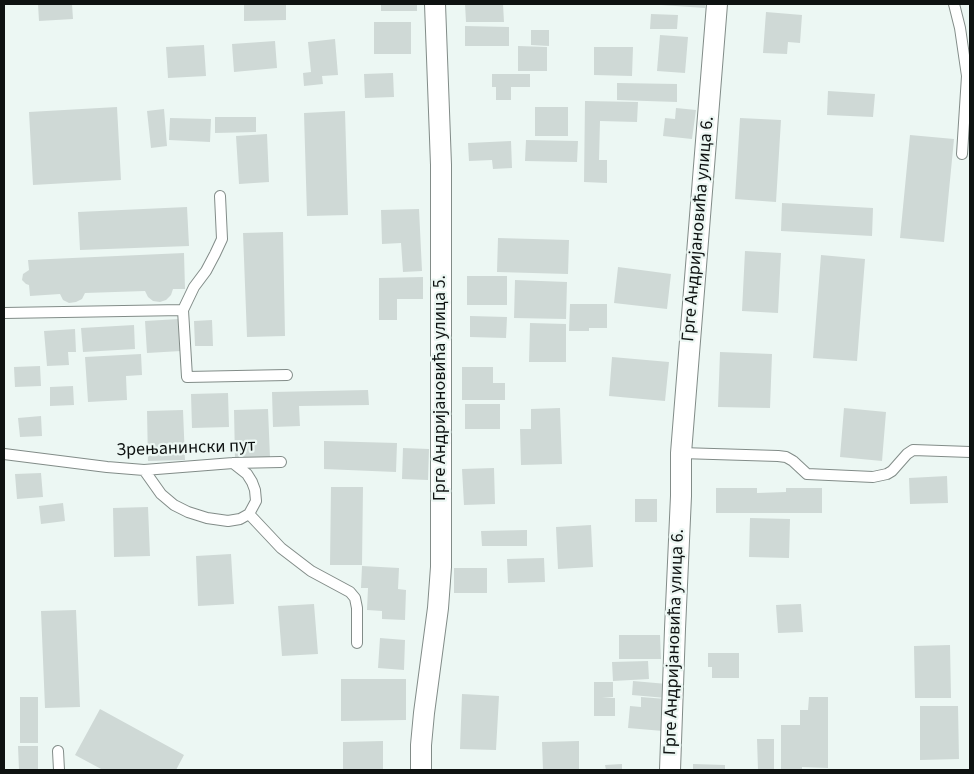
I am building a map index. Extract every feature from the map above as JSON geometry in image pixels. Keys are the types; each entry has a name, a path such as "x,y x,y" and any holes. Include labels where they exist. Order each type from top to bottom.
{"street":[{"name":"Грге Андријановића улица 5.","path":"421,770 424,712 438,608 441,567 441,165 435,4"},
{"name":"Грге Андријановића улица 6.","path":"670,770 681,453 717,4"}],"lane":[{"path":"954,4 960,28 966,76 962,154"},
{"path":"220,196 222,239 183,310 186,377 288,375"},
{"path":"4,313 183,310"},
{"path":"681,453 786,457 807,474 873,477 882,476 892,471 913,450 970,452"},
{"name":"Зрењанински пут","path":"4,454 144,470 233,463 281,462"},
{"path":"144,470 161,494 174,505 207,518 228,521 240,519 249,514 256,501 252,482 247,474 233,463"},
{"path":"249,514 282,548 311,571 350,592 357,608 357,643"},
{"path":"58,751 59,770"}],"building":[{"path":"38,4 72,4 73,19 39,21"},
{"path":"244,4 286,4 286,20 244,21"},
{"path":"381,4 417,4 417,11 381,11"},
{"path":"465,4 503,4 504,22 466,22"},
{"path":"705,4 705,8 661,5"},
{"path":"766,12 802,15 800,43 788,42 787,54 763,53"},
{"path":"651,14 678,15 677,29 650,29"},
{"path":"374,22 411,22 411,54 374,54"},
{"path":"465,26 509,27 509,46 465,46"},
{"path":"531,30 549,30 549,46 531,45"},
{"path":"660,35 688,37 685,73 657,71"},
{"path":"335,39 338,75 322,76 323,84 304,86 303,73 311,72 308,42"},
{"path":"275,41 277,68 234,72 232,44"},
{"path":"204,45 206,76 168,78 166,47"},
{"path":"518,46 547,47 547,71 518,71"},
{"path":"594,47 633,47 632,76 594,75"},
{"path":"393,73 394,97 365,98 364,74"},
{"path":"492,74 530,74 530,87 511,87 511,100 496,100 496,87 492,87"},
{"path":"617,83 677,84 677,102 617,100"},
{"path":"828,91 875,94 873,117 827,115"},
{"path":"585,101 638,102 637,122 600,121 599,160 607,160 607,183 584,182"},
{"path":"117,107 121,180 33,185 29,112"},
{"path":"535,107 568,107 568,136 535,136"},
{"path":"676,108 696,110 692,139 663,136 665,118 675,119"},
{"path":"164,109 167,146 151,148 147,111"},
{"path":"345,111 348,215 307,216 304,113"},
{"path":"215,117 256,117 256,132 215,133"},
{"path":"170,118 211,119 210,142 169,140"},
{"path":"740,118 781,120 776,202 735,199"},
{"path":"267,134 269,182 239,184 236,136"},
{"path":"910,135 954,139 944,242 900,238"},
{"path":"526,140 578,141 577,162 525,161"},
{"path":"511,141 512,168 493,169 492,160 469,161 468,143"},
{"path":"782,203 873,208 872,236 781,231"},
{"path":"187,207 189,246 80,250 78,212"},
{"path":"419,209 422,271 403,272 401,243 382,244 381,210"},
{"path":"283,232 285,336 247,337 243,233"},
{"path":"498,238 569,240 568,274 497,272"},
{"path":"745,251 781,253 778,313 742,311"},
{"path":"184,253 185,289 173,289 171,295 166,300 160,302 153,301 145,291 85,293 82,299 69,303 63,300 60,294 30,296 29,285 22,280 23,274 29,270 28,260"},
{"path":"821,255 865,259 857,361 813,358"},
{"path":"618,267 671,274 667,309 614,303"},
{"path":"467,276 507,276 507,305 467,305"},
{"path":"423,277 423,299 397,299 397,320 379,320 379,278"},
{"path":"515,280 567,282 566,319 514,318"},
{"path":"570,304 607,304 607,328 589,328 589,331 569,331"},
{"path":"470,316 507,317 506,338 470,337"},
{"path":"179,319 181,351 147,353 145,321"},
{"path":"212,320 213,346 195,346 194,321"},
{"path":"530,323 566,324 566,362 529,362"},
{"path":"134,325 135,349 83,352 81,328"},
{"path":"75,329 76,352 68,352 69,365 47,366 44,331"},
{"path":"720,352 772,354 770,408 718,407"},
{"path":"141,354 142,375 126,376 127,400 88,402 85,357"},
{"path":"612,357 669,362 665,401 609,396"},
{"path":"40,366 41,386 15,387 14,367"},
{"path":"462,367 493,367 493,383 505,383 505,400 462,400"},
{"path":"73,386 74,405 50,406 50,387"},
{"path":"368,390 369,405 299,406 300,426 273,427 272,392"},
{"path":"228,393 229,427 192,428 191,394"},
{"path":"465,404 500,404 500,429 465,429"},
{"path":"560,408 562,464 521,465 520,429 531,429 531,409"},
{"path":"844,408 886,412 882,461 840,457"},
{"path":"268,409 270,458 235,459 234,410"},
{"path":"183,410 185,460 148,461 147,411"},
{"path":"41,416 42,436 20,437 18,418"},
{"path":"324,441 397,443 396,472 324,469"},
{"path":"403,448 429,449 428,480 402,479"},
{"path":"494,468 495,504 464,505 462,469"},
{"path":"41,473 43,497 17,499 15,474"},
{"path":"947,476 948,503 910,504 909,478"},
{"path":"331,487 363,487 362,565 330,565"},
{"path":"716,488 757,488 757,493 786,492 786,488 822,488 822,513 716,513"},
{"path":"635,499 657,499 657,522 635,522"},
{"path":"63,503 65,521 41,524 39,506"},
{"path":"148,507 150,556 114,557 113,508"},
{"path":"750,518 790,519 789,558 749,557"},
{"path":"591,525 593,567 558,569 556,527"},
{"path":"527,530 527,546 482,546 481,531"},
{"path":"231,554 234,604 198,606 196,556"},
{"path":"544,558 545,582 508,583 507,559"},
{"path":"362,566 399,568 398,589 406,590 405,620 382,619 382,611 367,610 368,588 361,588"},
{"path":"454,568 487,568 487,593 454,593"},
{"path":"314,604 318,654 282,656 278,606"},
{"path":"801,604 803,632 778,633 776,605"},
{"path":"76,610 80,707 45,708 41,611"},
{"path":"619,635 660,635 661,659 619,659"},
{"path":"380,638 405,640 404,670 378,668"},
{"path":"950,645 951,698 915,698 914,646"},
{"path":"708,653 739,653 739,678 712,678 712,667 708,667"},
{"path":"648,661 649,679 613,681 612,662"},
{"path":"341,679 406,679 406,720 341,721"},
{"path":"633,681 667,684 666,698 632,695"},
{"path":"594,682 613,682 613,697 602,698 615,698 615,716 594,716"},
{"path":"462,694 499,696 496,750 460,749"},
{"path":"20,697 38,697 38,743 20,743"},
{"path":"641,697 666,699 663,731 628,728 630,706 641,707"},
{"path":"809,697 828,697 828,768 802,767 802,770 781,770 781,725 800,725 800,710 808,710"},
{"path":"920,706 958,706 959,759 920,760"},
{"path":"100,709 184,755 176,770 103,770 75,755"},
{"path":"757,739 774,739 774,770 758,770"},
{"path":"383,741 383,770 343,770 343,742"},
{"path":"579,741 579,770 543,770 542,742"},
{"path":"18,746 38,746 38,770 19,770"},
{"path":"622,764 622,770 606,770 605,765"},
{"path":"693,764 725,765 725,770 693,770"}]}
